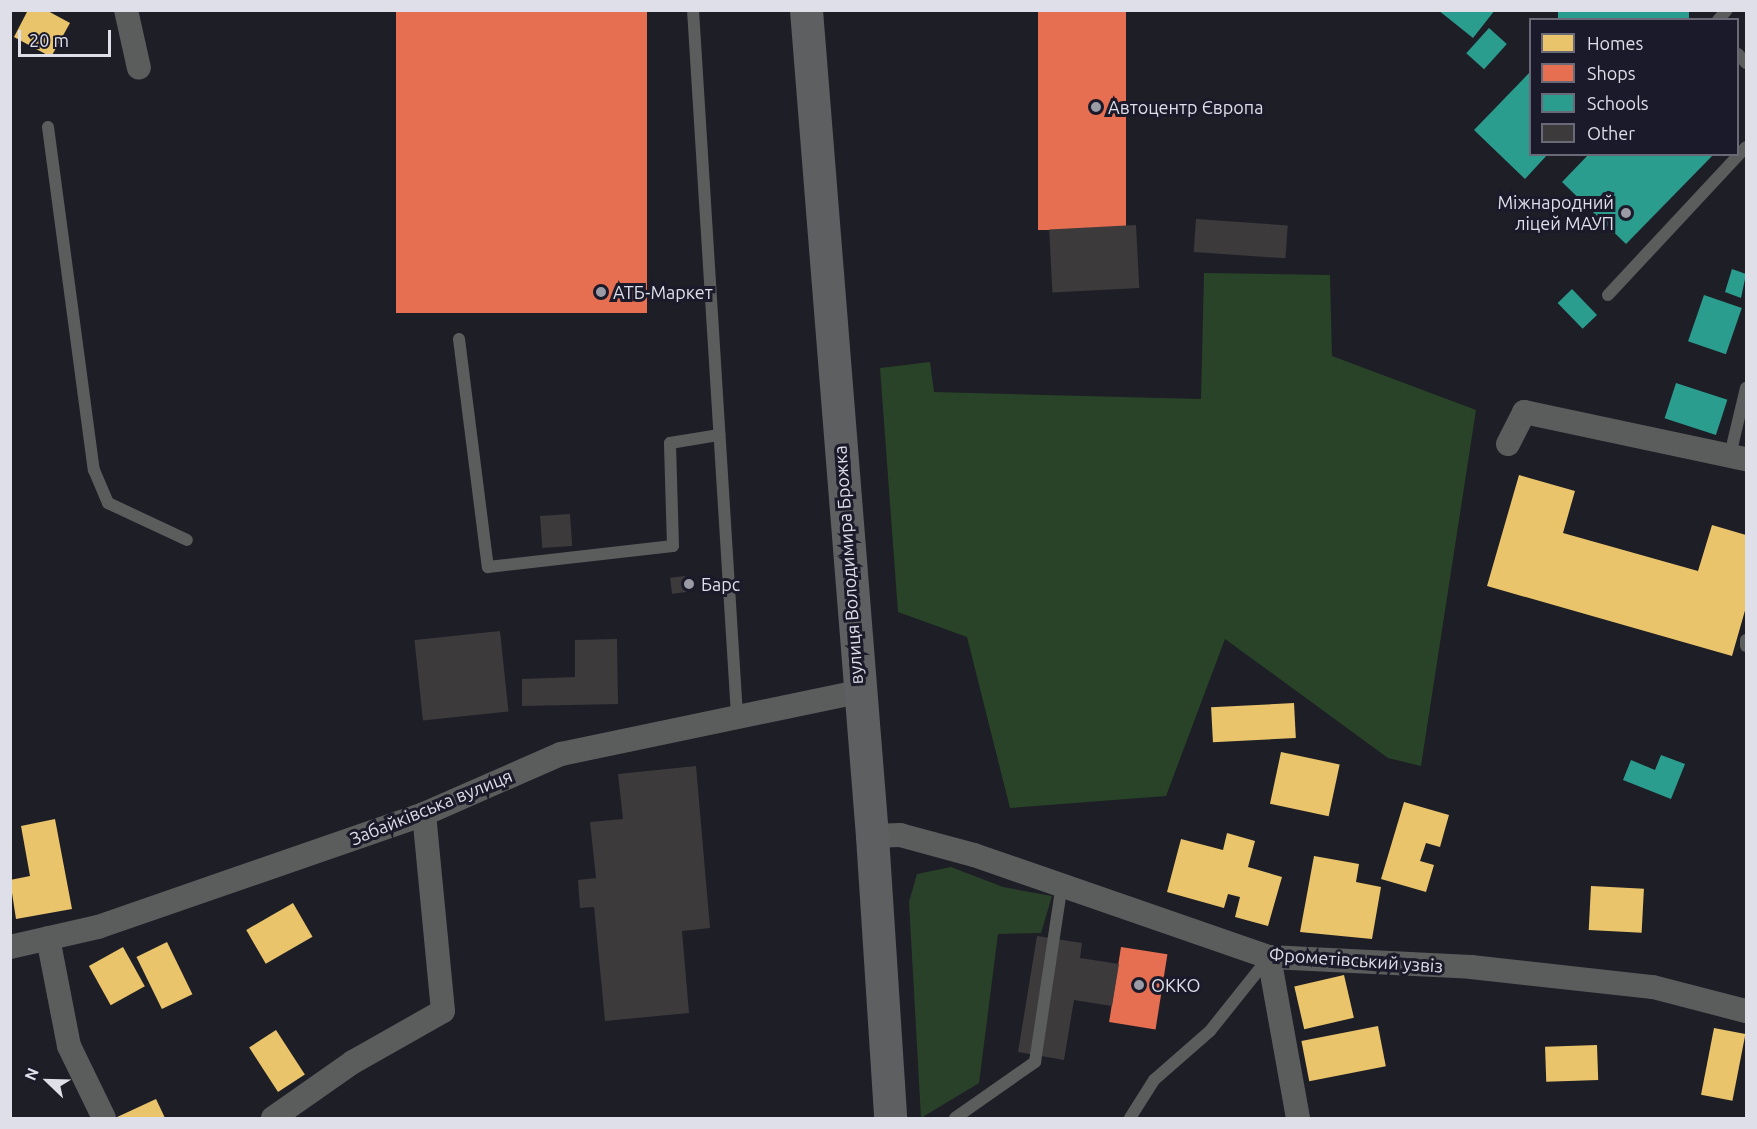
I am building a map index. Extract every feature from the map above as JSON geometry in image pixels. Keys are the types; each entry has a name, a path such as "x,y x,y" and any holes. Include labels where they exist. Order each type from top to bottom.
{"main road":[{"name":"вулиця Володимира Брожка","path":"806,10 857,692 872,836 890,1119"}],"street":[{"path":"126,10 139,68"},
{"path":"1508,444 1524,412 1738,457"},
{"name":"Забайківська вулиця","path":"10,946 98,927 424,814 561,754 857,692"},
{"path":"273,1119 353,1062 443,1011 424,814"},
{"name":"Фрометівський узвіз","path":"872,836 900,835 922,840 1062,884 1269,957 1471,967 1653,987 1746,1011"},
{"path":"48,938 69,1046 104,1119"},
{"path":"1269,957 1298,1119"}],"lane":[{"path":"693,10 737,716"},
{"path":"48,127 94,470 108,503 187,540"},
{"path":"1608,295 1738,156"},
{"path":"459,339 488,567 673,546 670,443 719,435"},
{"path":"1738,457 1746,387"},
{"path":"1746,640 1746,646"},
{"path":"955,1119 1035,1062 1062,884"},
{"path":"1130,1119 1154,1080 1210,1031 1269,957"}],"green space":[{"path":"1204,273 1330,275 1332,356 1476,410 1421,766 1388,758 1225,639 1166,796 1010,808 967,637 898,612 880,368 930,362 934,392 1201,399"},
{"path":"951,867 1003,887 1052,896 1041,933 998,934 979,1083 921,1118 909,902 917,874"}],"building: Homes":[{"path":"28,10 46,10 70,23 51,57 14,37"},
{"path":"1519,475 1575,491 1563,533 1698,571 1712,525 1746,535 1746,607 1732,656 1487,586"},
{"path":"1294,703 1296,738 1213,742 1211,707"},
{"path":"1281,752 1340,764 1329,816 1270,804"},
{"path":"1404,802 1449,815 1440,847 1426,843 1420,861 1434,865 1426,892 1381,879"},
{"path":"55,819 72,909 16,919 10,880 30,876 21,826"},
{"path":"1227,833 1255,841 1248,867 1282,877 1268,926 1235,917 1240,897 1228,894 1224,908 1167,892 1181,839 1223,850"},
{"path":"1314,856 1359,864 1356,882 1381,887 1372,939 1300,932"},
{"path":"1591,886 1644,889 1642,933 1589,930"},
{"path":"293,903 312,937 266,964 246,930"},
{"path":"167,942 192,994 162,1009 136,957"},
{"path":"123,947 145,986 111,1005 89,966"},
{"path":"1344,975 1354,1018 1304,1029 1294,986"},
{"path":"1378,1026 1386,1066 1309,1081 1301,1041"},
{"path":"1714,1028 1745,1034 1732,1101 1701,1095"},
{"path":"276,1030 305,1074 278,1092 249,1047"},
{"path":"1597,1045 1598,1080 1546,1082 1545,1047"},
{"path":"156,1099 165,1118 115,1118"}],"building: Shops":[{"path":"396,10 647,10 647,313 396,313"},
{"path":"1038,10 1126,10 1126,230 1038,230"},
{"name":"ОККО","path":"1121,947 1167,954 1156,1029 1109,1022"}],"building: Schools":[{"path":"1438,10 1495,10 1473,38"},
{"path":"1558,10 1689,10 1689,18 1558,18"},
{"path":"1489,28 1507,44 1484,69 1466,53"},
{"name":"Міжнародний ліцей МАУП","path":"1529,73 1529,156 1546,156 1525,179 1474,130"},
{"name":"Міжнародний ліцей МАУП","path":"1587,156 1712,156 1626,244 1562,182"},
{"path":"1732,269 1746,274 1741,298 1725,292"},
{"path":"1572,289 1597,315 1583,329 1558,303"},
{"path":"1704,295 1742,308 1726,354 1688,341"},
{"path":"1676,383 1727,400 1716,435 1665,418"},
{"path":"1661,755 1685,764 1671,799 1623,780 1631,760 1655,770"}],"building: Other":[{"path":"1196,219 1288,225 1285,258 1194,252"},
{"path":"1136,225 1139,288 1052,292 1049,230"},
{"path":"570,514 572,546 542,548 540,516"},
{"path":"685,576 687,592 672,594 670,578"},
{"path":"500,631 508,712 423,721 414,640"},
{"path":"617,639 618,704 522,706 522,679 575,677 575,640"},
{"path":"696,766 710,928 682,931 689,1013 605,1021 594,907 580,908 578,880 596,878 590,822 623,819 618,774"},
{"path":"1037,936 1082,943 1080,958 1119,964 1112,1006 1074,1000 1064,1060 1018,1052"}],"place":[{"name":"Автоцентр Європа","path":"1096,107"},
{"name":"Міжнародний ліцей МАУП","path":"1626,213"},
{"name":"АТБ-Маркет","path":"601,292"},
{"name":"Барс","path":"689,584"},
{"name":"ОККО","path":"1139,985"}]}
